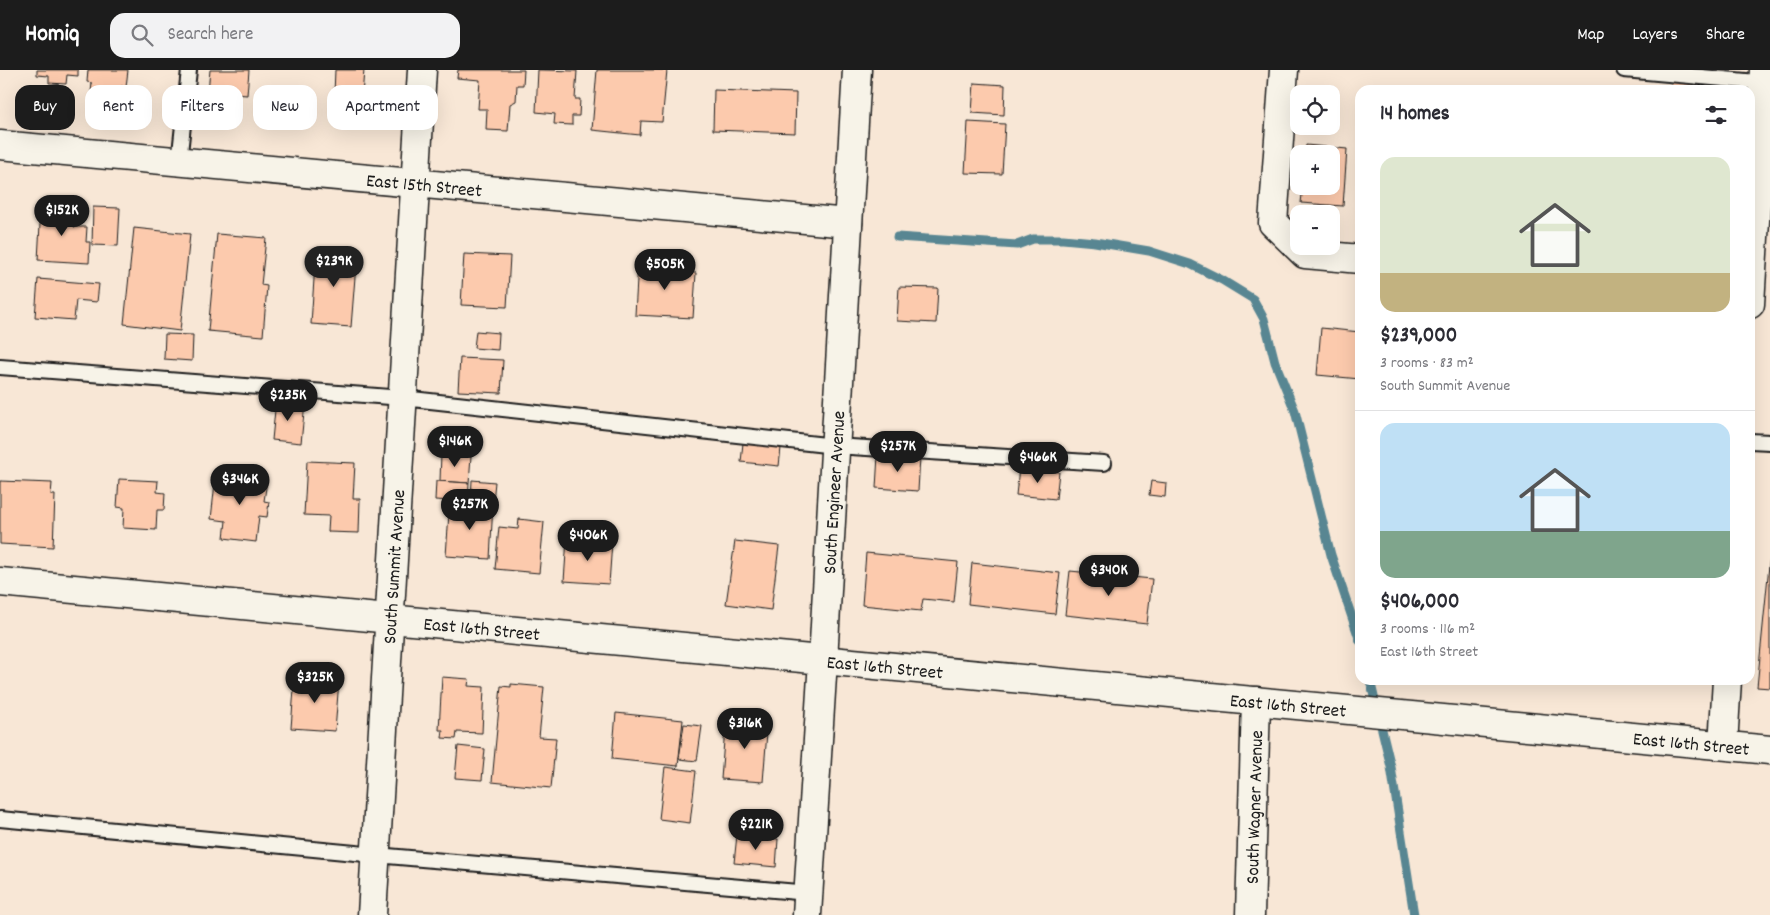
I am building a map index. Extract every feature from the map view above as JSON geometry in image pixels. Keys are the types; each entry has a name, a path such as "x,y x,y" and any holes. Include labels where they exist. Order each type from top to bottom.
{"street":[{"name":"South Summit Avenue","path":"372,915 422,70"},
{"name":"South Engineer Avenue","path":"808,904 857,70"},
{"path":"1284,70 1273,223 1305,254 1355,259"},
{"path":"1755,224 1765,79"},
{"name":"East 15th Street","path":"0,145 848,223"},
{"path":"1755,296 1770,298"},
{"name":"East 16th Street","path":"0,582 1770,750"},
{"path":"1723,745 1727,685"},
{"name":"South Wagner Avenue","path":"1250,915 1256,701"}],"lane":[{"path":"180,162 189,70"},
{"path":"1624,70 1765,79"},
{"path":"0,367 403,398 834,446 1104,463"},
{"path":"1755,441 1770,442"},
{"path":"0,819 376,855 808,904"}],"building":[{"path":"37,70 78,70 78,76 67,75 66,84 49,83 49,76 37,75"},
{"path":"88,70 128,70 126,85 92,85 92,83 87,82"},
{"path":"210,70 249,70 247,95 243,95 243,85 209,85"},
{"path":"335,70 364,70 363,85 334,85"},
{"path":"458,70 524,70 523,85 517,85 516,101 510,104 508,131 486,130 487,109 478,109 480,80 457,78"},
{"path":"538,70 577,71 575,99 580,99 579,116 572,116 572,125 554,124 555,114 536,112"},
{"path":"597,70 667,70 662,122 641,121 640,135 592,130"},
{"path":"1672,81 1693,84 1693,85 1672,85"},
{"path":"974,83 1005,85 1004,115 972,113"},
{"path":"714,90 796,93 795,133 713,130"},
{"path":"968,122 1005,124 1002,174 965,173"},
{"path":"1340,148 1347,149 1343,206 1301,203 1302,195 1340,195"},
{"path":"41,206 75,208 74,227 87,227 86,242 90,242 89,263 38,260"},
{"path":"93,207 120,208 118,246 92,245"},
{"path":"134,228 190,234 180,331 124,324"},
{"path":"217,234 266,238 261,285 267,286 263,336 208,331"},
{"path":"316,249 357,252 351,327 311,324"},
{"path":"464,254 510,256 507,307 461,305"},
{"path":"638,262 683,264 682,272 696,273 693,318 635,315"},
{"path":"38,279 99,284 97,302 76,300 74,320 35,317"},
{"path":"899,287 938,288 936,323 897,321"},
{"path":"1321,328 1355,331 1355,379 1317,375"},
{"path":"476,331 499,333 498,350 474,348"},
{"path":"165,334 193,335 192,361 164,359"},
{"path":"460,358 503,360 501,393 458,391"},
{"path":"276,400 305,403 301,443 272,440"},
{"path":"743,443 781,448 779,466 741,462"},
{"path":"441,454 471,456 469,483 440,481"},
{"path":"878,455 920,457 918,491 876,488"},
{"path":"307,461 355,463 353,499 360,499 359,533 328,532 329,516 304,515"},
{"path":"1019,468 1059,472 1056,499 1016,495"},
{"path":"216,474 267,481 264,501 269,502 267,517 259,516 256,542 224,538 226,521 211,519"},
{"path":"119,479 158,481 157,492 165,493 164,510 157,510 156,530 123,528 124,508 117,507"},
{"path":"472,480 495,482 493,501 471,499"},
{"path":"0,481 52,483 51,495 55,495 53,547 0,544"},
{"path":"436,481 469,483 468,502 435,500"},
{"path":"1151,481 1166,483 1165,497 1149,495"},
{"path":"456,502 493,504 490,559 446,556 449,513 456,511"},
{"path":"519,519 544,522 539,573 495,569 499,527 518,529"},
{"path":"567,539 612,542 609,584 564,581"},
{"path":"735,541 779,546 771,610 726,604"},
{"path":"866,553 958,562 954,602 923,599 921,611 862,605"},
{"path":"1770,555 1770,688 1757,687"},
{"path":"972,563 1060,573 1055,614 968,604"},
{"path":"1070,571 1152,579 1147,624 1065,615"},
{"path":"295,676 339,680 335,731 291,728"},
{"path":"442,677 469,679 468,686 484,687 482,733 457,732 456,739 442,738 443,730 439,730"},
{"path":"511,684 544,687 539,737 556,738 551,788 492,782 501,686 511,687"},
{"path":"616,713 683,720 678,766 612,759"},
{"path":"732,717 768,720 763,782 721,779 725,728 730,729"},
{"path":"684,724 702,726 697,761 679,759"},
{"path":"458,746 485,749 482,780 455,778"},
{"path":"665,767 696,771 690,823 659,819"},
{"path":"737,835 778,839 776,867 734,863"}],"waterway":[{"path":"897,237 1017,245 1033,239 1063,239 1149,251 1190,264 1222,280 1253,299 1264,319 1275,362 1295,411 1331,555 1355,626"},
{"path":"1371,685 1391,767 1414,915"}]}
